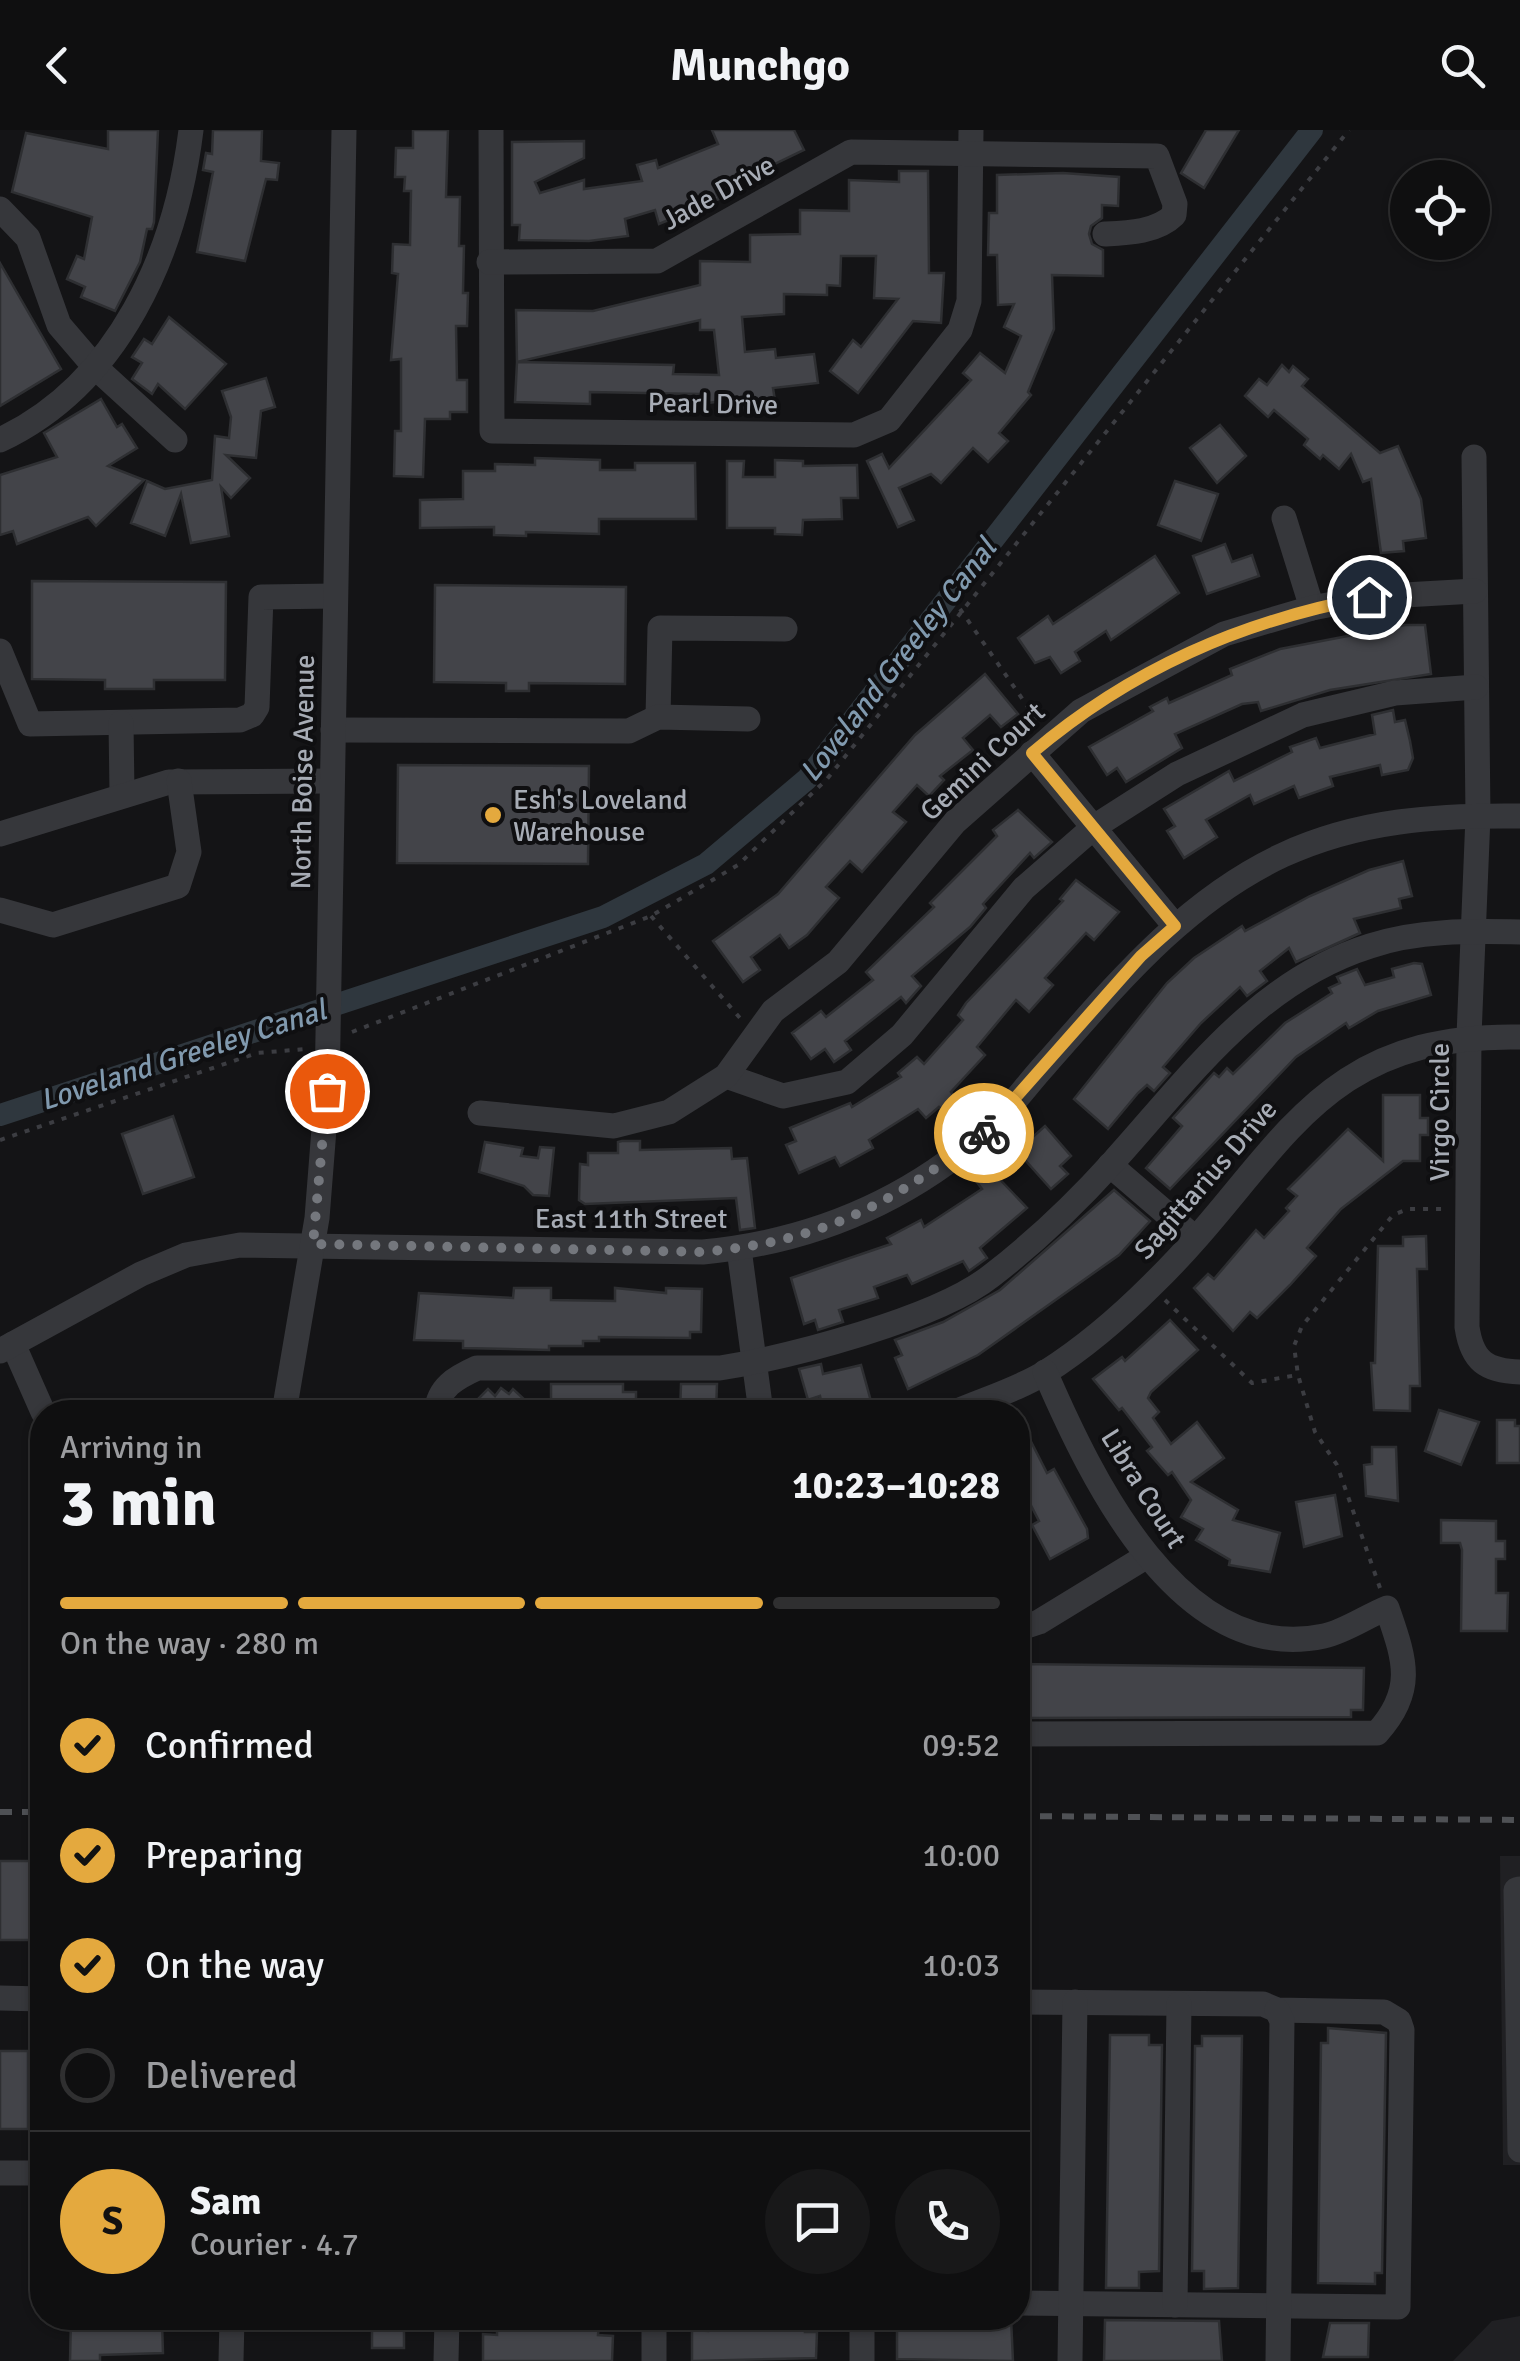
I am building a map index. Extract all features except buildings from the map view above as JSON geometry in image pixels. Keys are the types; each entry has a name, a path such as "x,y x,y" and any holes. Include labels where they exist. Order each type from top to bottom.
{"street":[{"path":"0,440 51,407 95,366 125,330 158,265 184,188 191,130"},
{"name":"North Boise Avenue","path":"286,1400 313,1244 329,1040 344,130"},
{"path":"489,262 491,130"},
{"name":"Jade Drive","path":"489,262 657,261 851,152 970,142 1157,156 1174,204 1174,215 1166,222 1132,233 1105,234"},
{"name":"Pearl Drive","path":"489,262 492,431 854,435 888,420 960,330 969,301 970,142"},
{"path":"0,209 28,238 58,325 95,366 176,440"},
{"name":"Virgo Circle","path":"1474,457 1478,816 1469,1036 1470,1351 1487,1368 1520,1372"},
{"path":"1284,518 1312,608"},
{"name":"Gemini Court","path":"726,1076 774,1011 838,962 955,822 1081,711 1167,661 1224,634 1312,608 1422,591 1475,590"},
{"path":"0,652 30,724 240,720 252,715 257,706 261,597 335,596"},
{"path":"658,717 660,628 785,628"},
{"path":"480,1113 614,1126 668,1112 726,1076 783,1096 847,1082 902,1035 1024,888 1094,828 1177,774 1303,714 1394,693 1476,688"},
{"path":"333,730 629,731 658,717 748,720"},
{"path":"121,722 122,793"},
{"path":"1041,746 1094,828 1175,926"},
{"path":"0,834 122,793 180,782 332,781"},
{"path":"0,910 53,925 178,886 188,852 180,782"},
{"name":"East 11th Street","path":"6,1348 186,1255 240,1245 703,1252 739,1249 832,1224 875,1208 917,1184 986,1132 1141,956 1239,880 1281,856 1331,836 1382,822 1520,816"},
{"path":"438,1400 454,1378 477,1368 673,1371 754,1362 890,1324 988,1279 1110,1166 1222,1038 1303,975 1372,944 1474,931 1520,932"},
{"name":"Sagittarius Drive","path":"982,1400 1045,1372 1152,1286 1300,1115 1336,1085 1418,1044 1469,1036 1520,1037"},
{"path":"1110,1166 1195,1238"},
{"path":"739,1249 759,1400"},
{"path":"6,1348 36,1400"},
{"name":"Libra Court","path":"1045,1372 1067,1423 1146,1556 1174,1587 1239,1630 1270,1636 1324,1636 1386,1608"},
{"path":"1030,1625 1146,1556"},
{"path":"1030,1734 1377,1732 1397,1711 1406,1665 1386,1608"},
{"path":"1520,1890 1516,1890 1520,2150"},
{"path":"0,1998 30,1999"},
{"path":"1030,2002 1263,2004 1277,2010 1384,2012 1400,2021 1402,2030 1398,2308 1030,2302"},
{"path":"1070,2361 1075,2002"},
{"path":"1175,2305 1178,2004"},
{"path":"1277,2010 1282,2022 1278,2361"},
{"path":"0,2173 30,2173"},
{"path":"231,2361 232,2330"},
{"path":"446,2361 447,2330"},
{"path":"654,2330 654,2361"},
{"path":"862,2330 862,2361"}],"path":[{"path":"960,609 1041,746"},
{"path":"651,916 687,952 755,1036"},
{"path":"1386,1608 1337,1465 1315,1432 1294,1346 1302,1326 1393,1215 1408,1209 1468,1210"},
{"path":"1152,1286 1252,1383 1298,1375"}],"shaded area":[{"path":"1500,1856 1520,1856 1520,2165 1503,2165"},
{"path":"1520,2316 1520,2361 1453,2361 1492,2321"}],"waterway":[{"name":"Loveland Greeley Canal","path":"0,1115 603,917 706,864 807,779 1312,130"}],"railway":[{"path":"0,1812 30,1812"},
{"path":"1030,1816 1520,1820"}],"way so far":[{"path":"327,1091 313,1244 703,1252 739,1249 785,1239 875,1208 917,1184 984,1133"}],"place":[{"name":"Esh's Loveland Warehouse","path":"493,815"}],"route":[{"path":"984,1133 1141,956 1175,926 1032,753 1081,711 1167,661 1224,634 1312,608 1369,597"}]}
